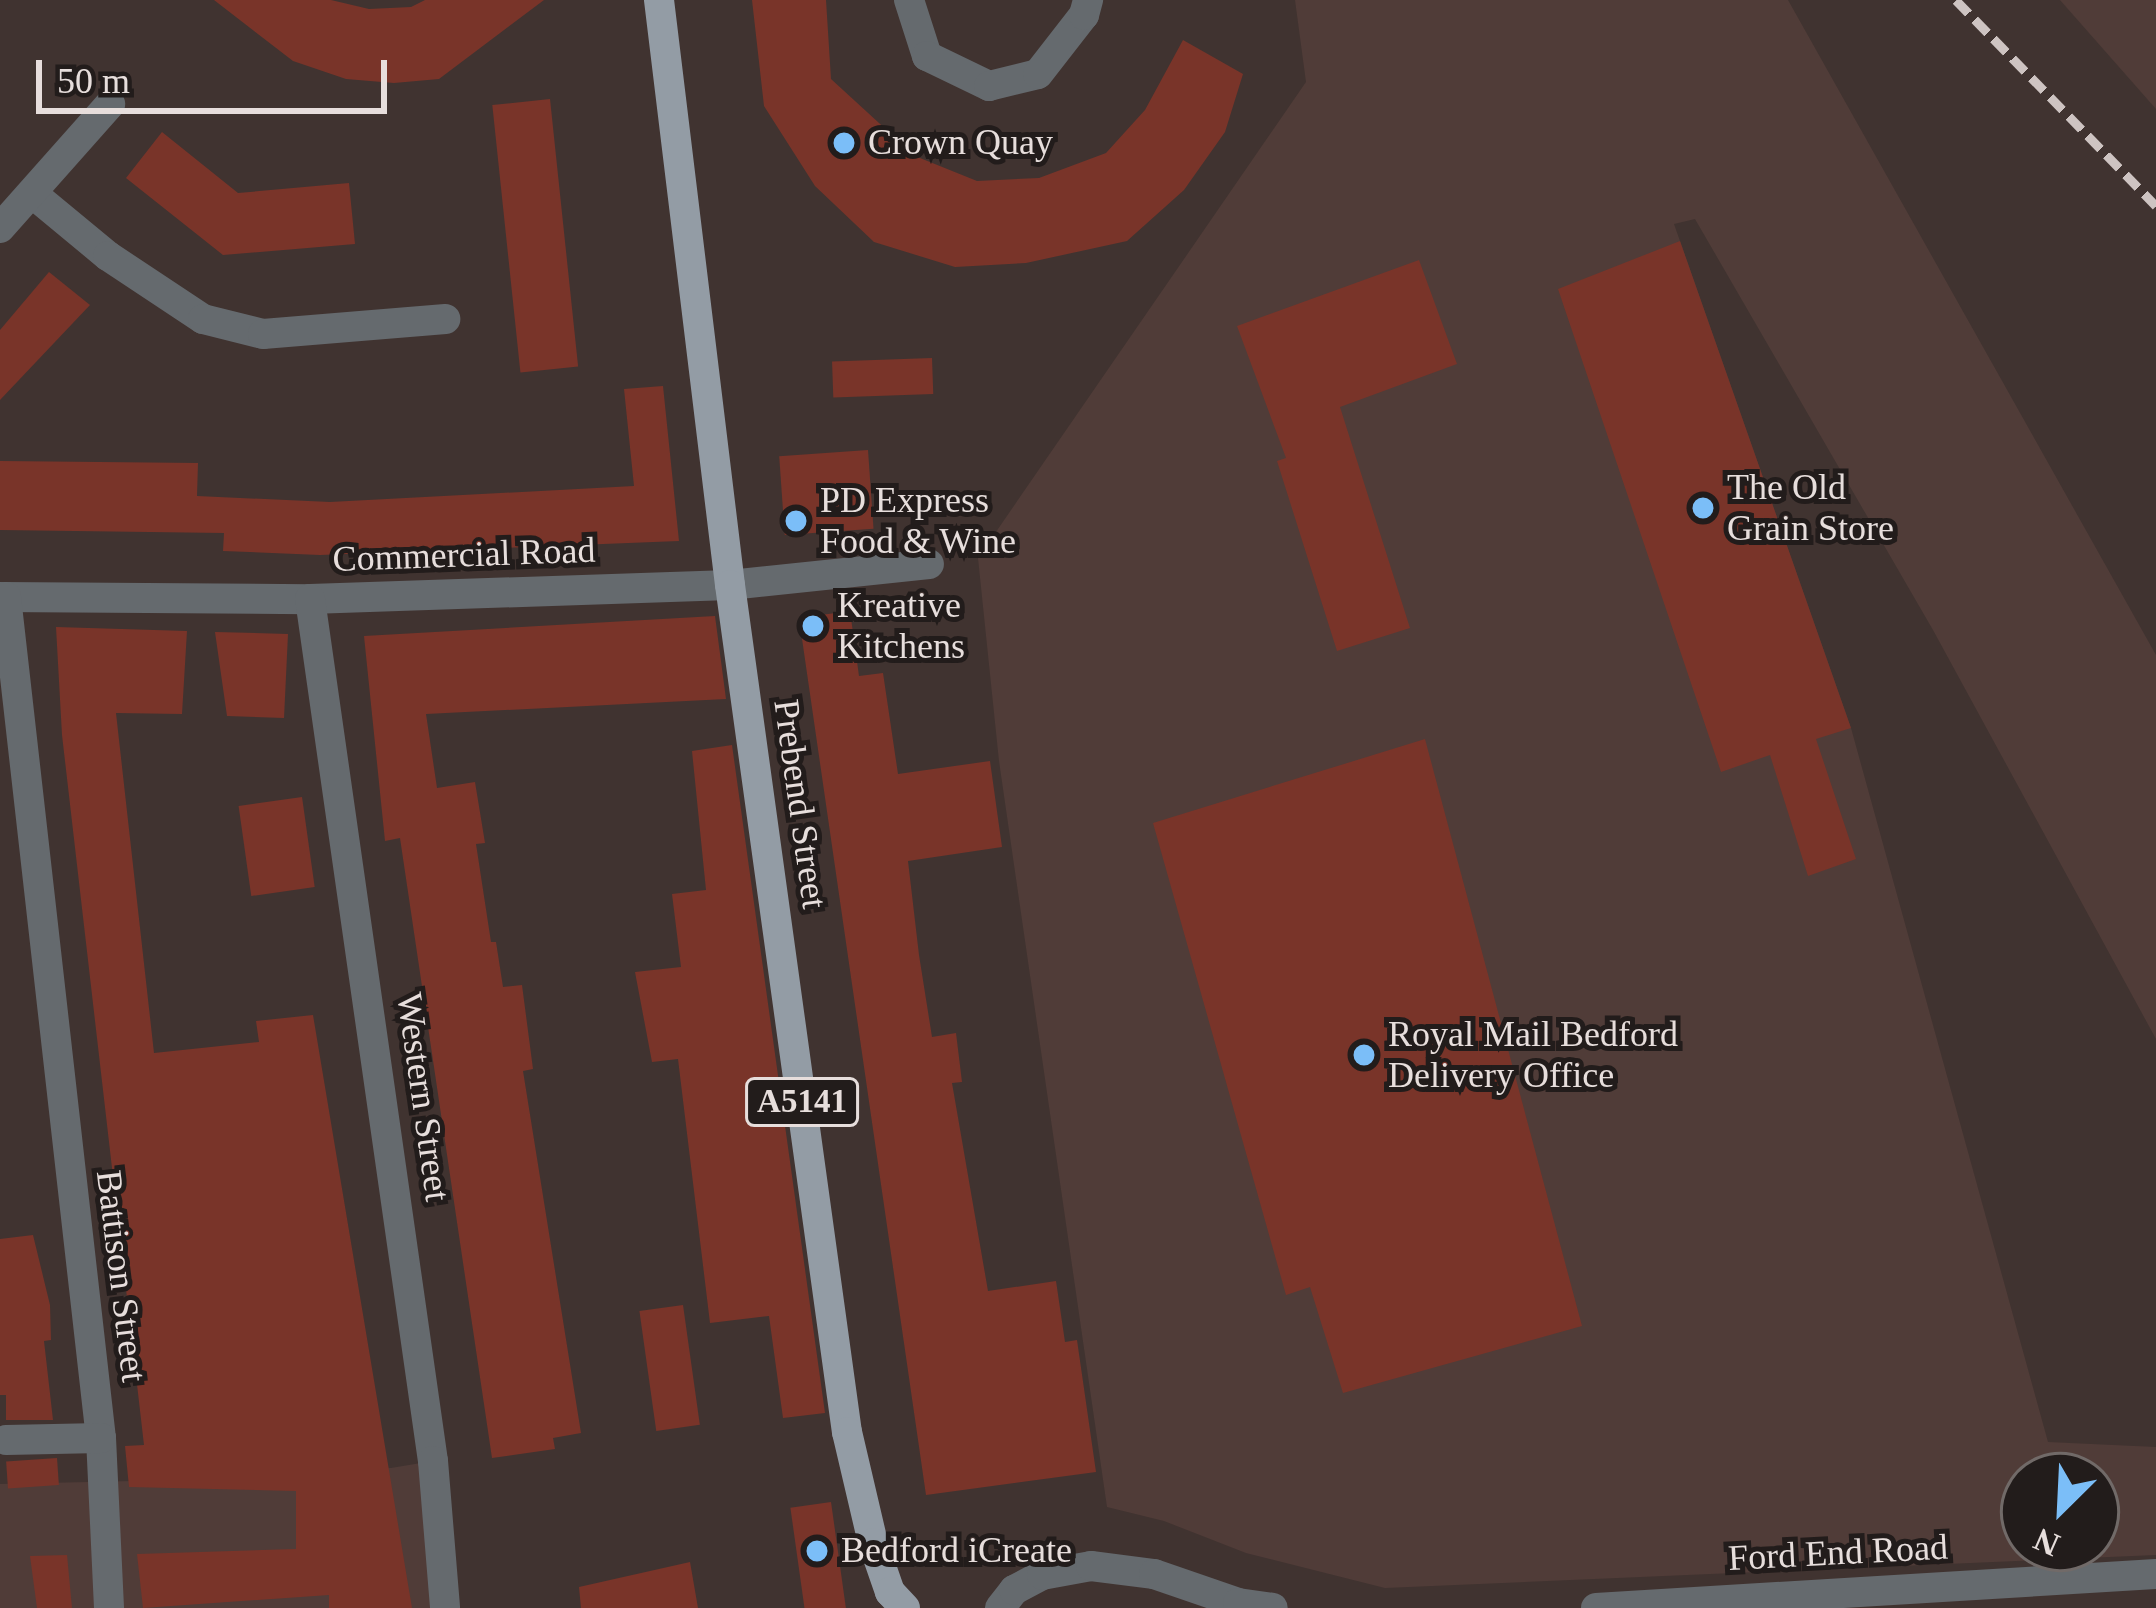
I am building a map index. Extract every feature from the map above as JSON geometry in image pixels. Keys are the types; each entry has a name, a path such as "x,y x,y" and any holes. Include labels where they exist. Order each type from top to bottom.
{"main road":[{"name":"Prebend Street","path":"659,0 730,585 848,1432 873,1543 890,1592 905,1608"}],"street":[{"path":"909,0 926,56 989,86 1037,74 1084,15 1088,0"},
{"path":"0,228 110,104"},
{"path":"33,194 142,281 203,319 262,334 446,319"},
{"name":"Commercial Road","path":"3,597 310,599 730,585 929,564"},
{"name":"Battison Street","path":"3,597 101,1438 109,1608"},
{"name":"Western Street","path":"310,599 433,1461 445,1608"},
{"path":"6,1440 101,1438"},
{"path":"1000,1608 1014,1590 1042,1575 1091,1566 1154,1574 1238,1603 1273,1608"},
{"name":"Ford End Road","path":"1596,1608 2156,1574"}],"shaded area":[{"path":"1295,0 1788,0 2156,655 2156,1039 1933,630 1695,219 1674,224 1851,728 2048,1442 2156,1447 2156,1555 2120,1557 2120,1452 2000,1452 2000,1562 1385,1588 1246,1553 1164,1521 1107,1507 999,761 978,558 1306,82"},
{"path":"2060,0 2156,0 2156,109"},
{"path":"433,1461 445,1608 0,1608 0,1484 177,1480 391,1468"}],"building":[{"path":"214,0 331,0 369,9 411,7 425,0 544,0 439,79 394,83 346,79 293,61"},
{"name":"Crown Quay","path":"752,0 826,0 831,79 915,156 977,181 1039,178 1106,153 1145,110 1183,40 1243,74 1225,132 1184,190 1127,241 1026,263 955,267 874,242 815,186 764,106"},
{"path":"550,99 578,367 520,373 492,105"},
{"path":"162,132 238,193 349,183 355,244 223,255 126,178"},
{"name":"The Old Grain Store","path":"1680,241 1851,728 1816,739 1856,859 1808,876 1770,755 1721,772 1558,289"},
{"path":"1419,260 1457,364 1340,407 1410,628 1337,651 1277,461 1286,458 1237,326"},
{"path":"49,272 90,305 0,400 0,330"},
{"path":"932,358 933,394 833,397 832,361"},
{"path":"663,386 679,541 320,555 223,551 224,533 0,530 0,461 198,463 197,496 330,502 634,486 624,389"},
{"path":"868,450 874,529 785,535 779,456"},
{"path":"850,611 859,676 883,673 898,774 990,761 1002,847 908,861 919,955 932,1037 956,1033 962,1082 952,1083 988,1291 1056,1281 1065,1342 1077,1340 1096,1472 926,1495 799,618"},
{"path":"715,616 726,699 426,714 437,788 475,782 485,843 476,844 491,942 496,942 503,987 522,985 533,1069 523,1071 581,1433 553,1438 555,1449 492,1458 400,838 385,841 364,636"},
{"path":"56,627 187,631 182,714 116,713 154,1053 259,1042 256,1021 313,1015 412,1608 329,1608 329,1595 143,1608 137,1554 296,1549 296,1491 129,1487 125,1446 144,1445 62,735"},
{"path":"215,632 288,634 284,718 227,716"},
{"name":"Royal Mail Bedford Delivery Office","path":"1425,739 1582,1326 1343,1393 1310,1287 1286,1295 1153,823"},
{"path":"732,745 825,1413 783,1418 769,1316 710,1323 678,1059 652,1062 635,972 681,967 672,894 706,890 692,751"},
{"path":"302,797 315,887 251,896 239,806"},
{"path":"33,1235 50,1305 51,1340 44,1341 53,1420 6,1420 6,1395 0,1395 0,1239"},
{"path":"683,1305 700,1425 656,1431 639,1311"},
{"path":"57,1458 59,1485 8,1488 6,1462"},
{"name":"Bedford iCreate","path":"831,1502 846,1608 804,1608 790,1508"},
{"path":"67,1555 72,1608 37,1608 30,1556"},
{"path":"690,1562 698,1608 581,1608 579,1587"}],"railway":[{"path":"1956,0 2156,206"}],"place":[{"name":"Crown Quay","path":"844,143"},
{"name":"The Old Grain Store","path":"1703,508"},
{"name":"PD Express Food & Wine","path":"796,521"},
{"name":"Kreative Kitchens","path":"813,626"},
{"name":"Royal Mail Bedford Delivery Office","path":"1364,1055"},
{"name":"Bedford iCreate","path":"817,1551"}]}
